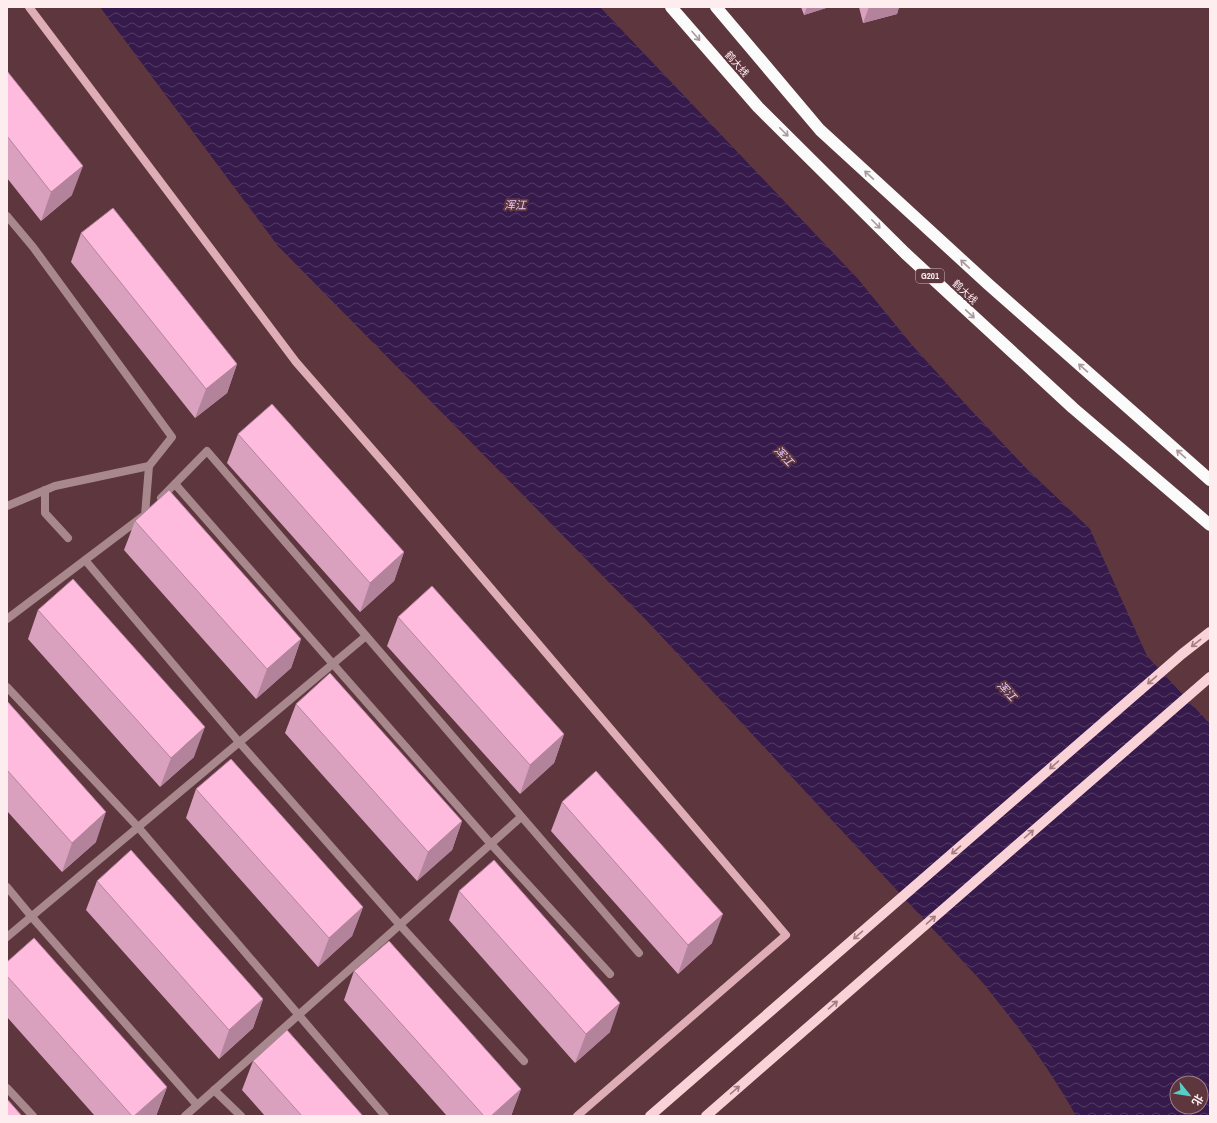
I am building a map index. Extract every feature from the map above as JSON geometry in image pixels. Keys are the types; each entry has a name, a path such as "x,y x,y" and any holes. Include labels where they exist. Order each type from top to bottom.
{"highway":[{"name":"鹤大线","path":"671,7 758,107 905,253 1073,408 1210,525"},
{"name":"鹤大线","path":"716,7 820,130 988,284 1210,480"}],"main road":[{"path":"650,1116 1182,654 1210,632"},
{"path":"706,1116 1207,680"}],"street":[{"path":"29,7 296,362 398,479 786,935 577,1116"}],"lane":[{"path":"7,216 37,254 172,437 148,466 145,515"},
{"path":"7,619 145,515 206,452 639,953"},
{"path":"7,506 55,486 148,466"},
{"path":"175,484 491,844 610,974"},
{"path":"45,490 45,513 68,538"},
{"path":"85,560 239,742 400,925 524,1061"},
{"path":"7,937 366,636"},
{"path":"7,687 138,827 385,1116"},
{"path":"185,1116 522,817"},
{"path":"7,887 197,1105"},
{"path":"7,1088 33,1116"},
{"path":"214,1090 241,1116"}],"water":[{"name":"浑江","path":"100,7 600,7 858,279 912,345 969,408 1028,470 1090,529 1147,656 1210,724 1210,1116 1076,1116 1055,1081 1032,1048 983,983 650,624 278,246"}],"building":[{"path":"7,71 83,166 51,192 7,136"},
{"path":"113,208 237,364 206,389 81,233"},
{"path":"272,404 404,552 370,583 238,434"},
{"path":"169,490 301,639 267,669 135,521"},
{"path":"73,579 205,727 171,758 38,610"},
{"path":"432,586 564,734 530,765 398,617"},
{"path":"330,673 462,821 428,852 296,704"},
{"path":"7,701 106,812 72,843 7,770"},
{"path":"231,759 363,907 329,938 196,789"},
{"path":"596,771 723,914 688,945 562,802"},
{"path":"131,850 263,999 229,1030 97,881"},
{"path":"494,860 620,1003 586,1034 459,891"},
{"path":"34,938 167,1087 134,1116 132,1116 7,976 7,962"},
{"path":"389,941 521,1089 491,1116 484,1116 354,971"},
{"path":"287,1030 363,1116 302,1116 253,1061"},
{"path":"7,1099 22,1116 7,1116"}]}
